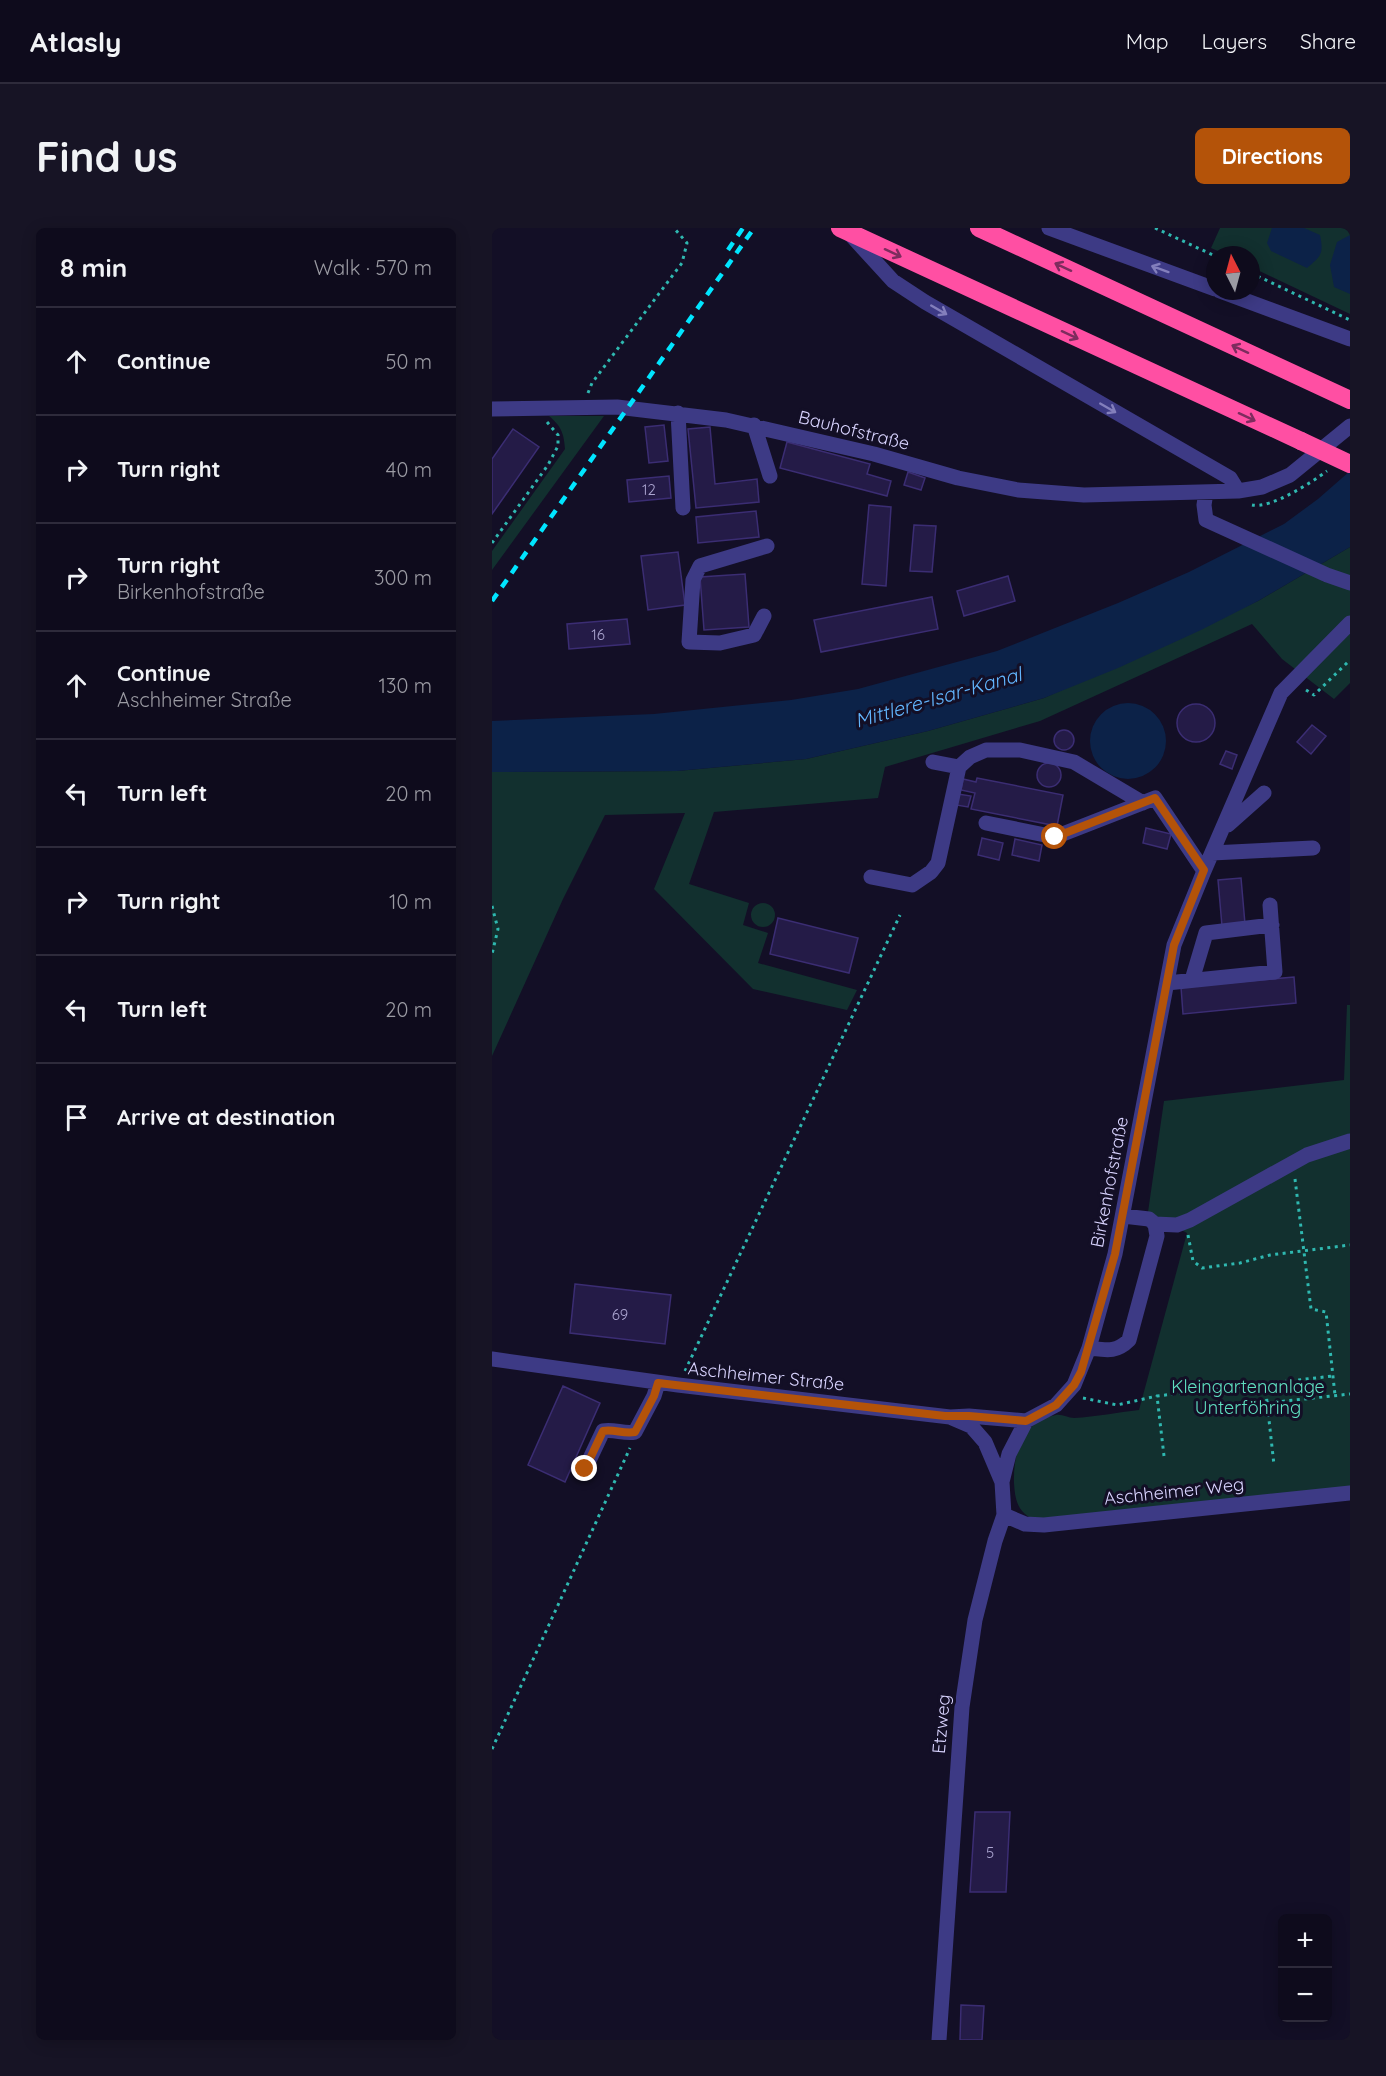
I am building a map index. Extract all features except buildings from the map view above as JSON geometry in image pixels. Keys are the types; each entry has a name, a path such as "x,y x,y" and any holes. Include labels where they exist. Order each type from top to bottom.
{"highway":[{"path":"979,228 1350,400"},
{"path":"844,230 1350,464"}],"street":[{"path":"1049,228 1206,286"},
{"path":"844,230 893,281 1230,478 1238,491"},
{"path":"1244,300 1350,339"},
{"name":"Bauhofstraße","path":"492,410 628,408 678,413 754,426 874,454 958,478 1018,490 1084,495 1238,491 1262,487 1290,475 1350,426"},
{"path":"678,413 683,508"},
{"path":"754,426 770,476"},
{"path":"1206,492 1204,505 1206,520 1327,575 1350,583"},
{"path":"764,616 754,635 720,643 689,642 693,580 700,566 767,546"},
{"name":"Birkenhofstraße","path":"1026,1421 1056,1405 1074,1385 1089,1348 1115,1254 1174,945 1204,870 1281,693 1350,623"},
{"path":"871,877 912,885 931,872 938,863 959,767 970,757 986,750 1020,750 1074,762 1143,803"},
{"path":"933,762 959,767"},
{"path":"1224,828 1264,793"},
{"path":"986,824 1055,837 1155,798 1204,870"},
{"path":"1212,853 1313,848"},
{"path":"1167,983 1275,972 1270,905"},
{"path":"1192,980 1206,933 1272,925"},
{"path":"1155,1224 1177,1225 1307,1155 1350,1141"},
{"path":"1089,1348 1113,1351 1122,1347 1129,1340 1158,1236 1155,1224 1149,1219 1123,1216"},
{"name":"Aschheimer Straße","path":"492,1359 658,1383 950,1417 971,1426 985,1442 1002,1482"},
{"path":"585,1469 603,1431 611,1430 626,1434 635,1432 654,1396 658,1383"},
{"path":"950,1417 969,1416 1026,1421"},
{"name":"Etzweg","path":"939,2040 962,1707 975,1620 1004,1515 1002,1482 1009,1454 1026,1421"},
{"name":"Aschheimer Weg","path":"1004,1515 1025,1524 1044,1526 1350,1493"}],"path":[{"path":"584,408 592,383 682,263 687,243 674,228"},
{"path":"1155,228 1206,252"},
{"path":"1260,277 1350,320"},
{"path":"492,543 548,465 558,446 558,435 532,410"},
{"path":"1291,681 1314,695 1350,660"},
{"path":"492,906 498,929 492,954"},
{"path":"678,1385 900,915"},
{"path":"1293,1162 1311,1309 1326,1312 1335,1395"},
{"path":"1186,1221 1191,1258 1199,1267 1240,1263 1262,1256 1350,1245"},
{"path":"1066,1394 1117,1405 1157,1396 1333,1376"},
{"path":"1265,1384 1274,1465"},
{"path":"1268,1403 1350,1394"},
{"path":"1157,1396 1164,1456"},
{"path":"492,1749 635,1432"}],"green space":[{"path":"1220,228 1350,228 1350,314 1260,271 1260,246 1212,246"},
{"path":"549,416 604,416 492,570 492,551 565,449 561,430"},
{"path":"1350,547 1350,575 1322,581 1350,588 1350,683 1334,699 1282,659 1252,624 1040,721 885,767 878,798 714,812 689,884 749,903 743,925 768,933 758,963 857,990 847,1010 753,989 654,889 685,813 605,815 563,899 492,1056 492,772 677,771 806,759 928,731 1044,698 1258,601"},
{"path":"763,903 771,907 775,915 771,923 763,927 755,923 751,915 755,907"},
{"name":"Kleingartenanlage Unterföhring","path":"1347,1005 1350,1005 1350,1487 1035,1520 1029,1517 1018,1506 1014,1489 1014,1472 1022,1440 1035,1424 1044,1418 1056,1415 1074,1418 1139,1410 1187,1233 1148,1212 1164,1101 1344,1080"}],"water":[{"path":"1272,228 1304,228 1320,235 1322,246 1320,254 1307,268 1271,251 1267,243"},
{"path":"1350,235 1350,294 1334,287 1330,265 1337,242"},
{"name":"Mittlere-Isar-Kanal","path":"1350,471 1350,547 1258,601 1201,630 1118,668 1044,698 928,731 806,759 677,771 492,772 492,721 654,714 791,700 858,689 997,651 1189,572 1284,524"},
{"path":"1128,703 1143,706 1155,714 1163,726 1166,741 1163,756 1155,768 1143,776 1128,779 1113,776 1101,768 1093,756 1090,741 1093,726 1101,714 1113,706"}],"railway":[{"path":"728,250 743,228"},
{"path":"492,601 754,228"}],"route":[{"path":"585,1469 603,1431 611,1430 626,1434 635,1432 654,1396 658,1383 950,1417 969,1416 1026,1421 1056,1405 1074,1385 1089,1348 1115,1254 1174,945 1204,870 1155,798 1055,837"}]}
